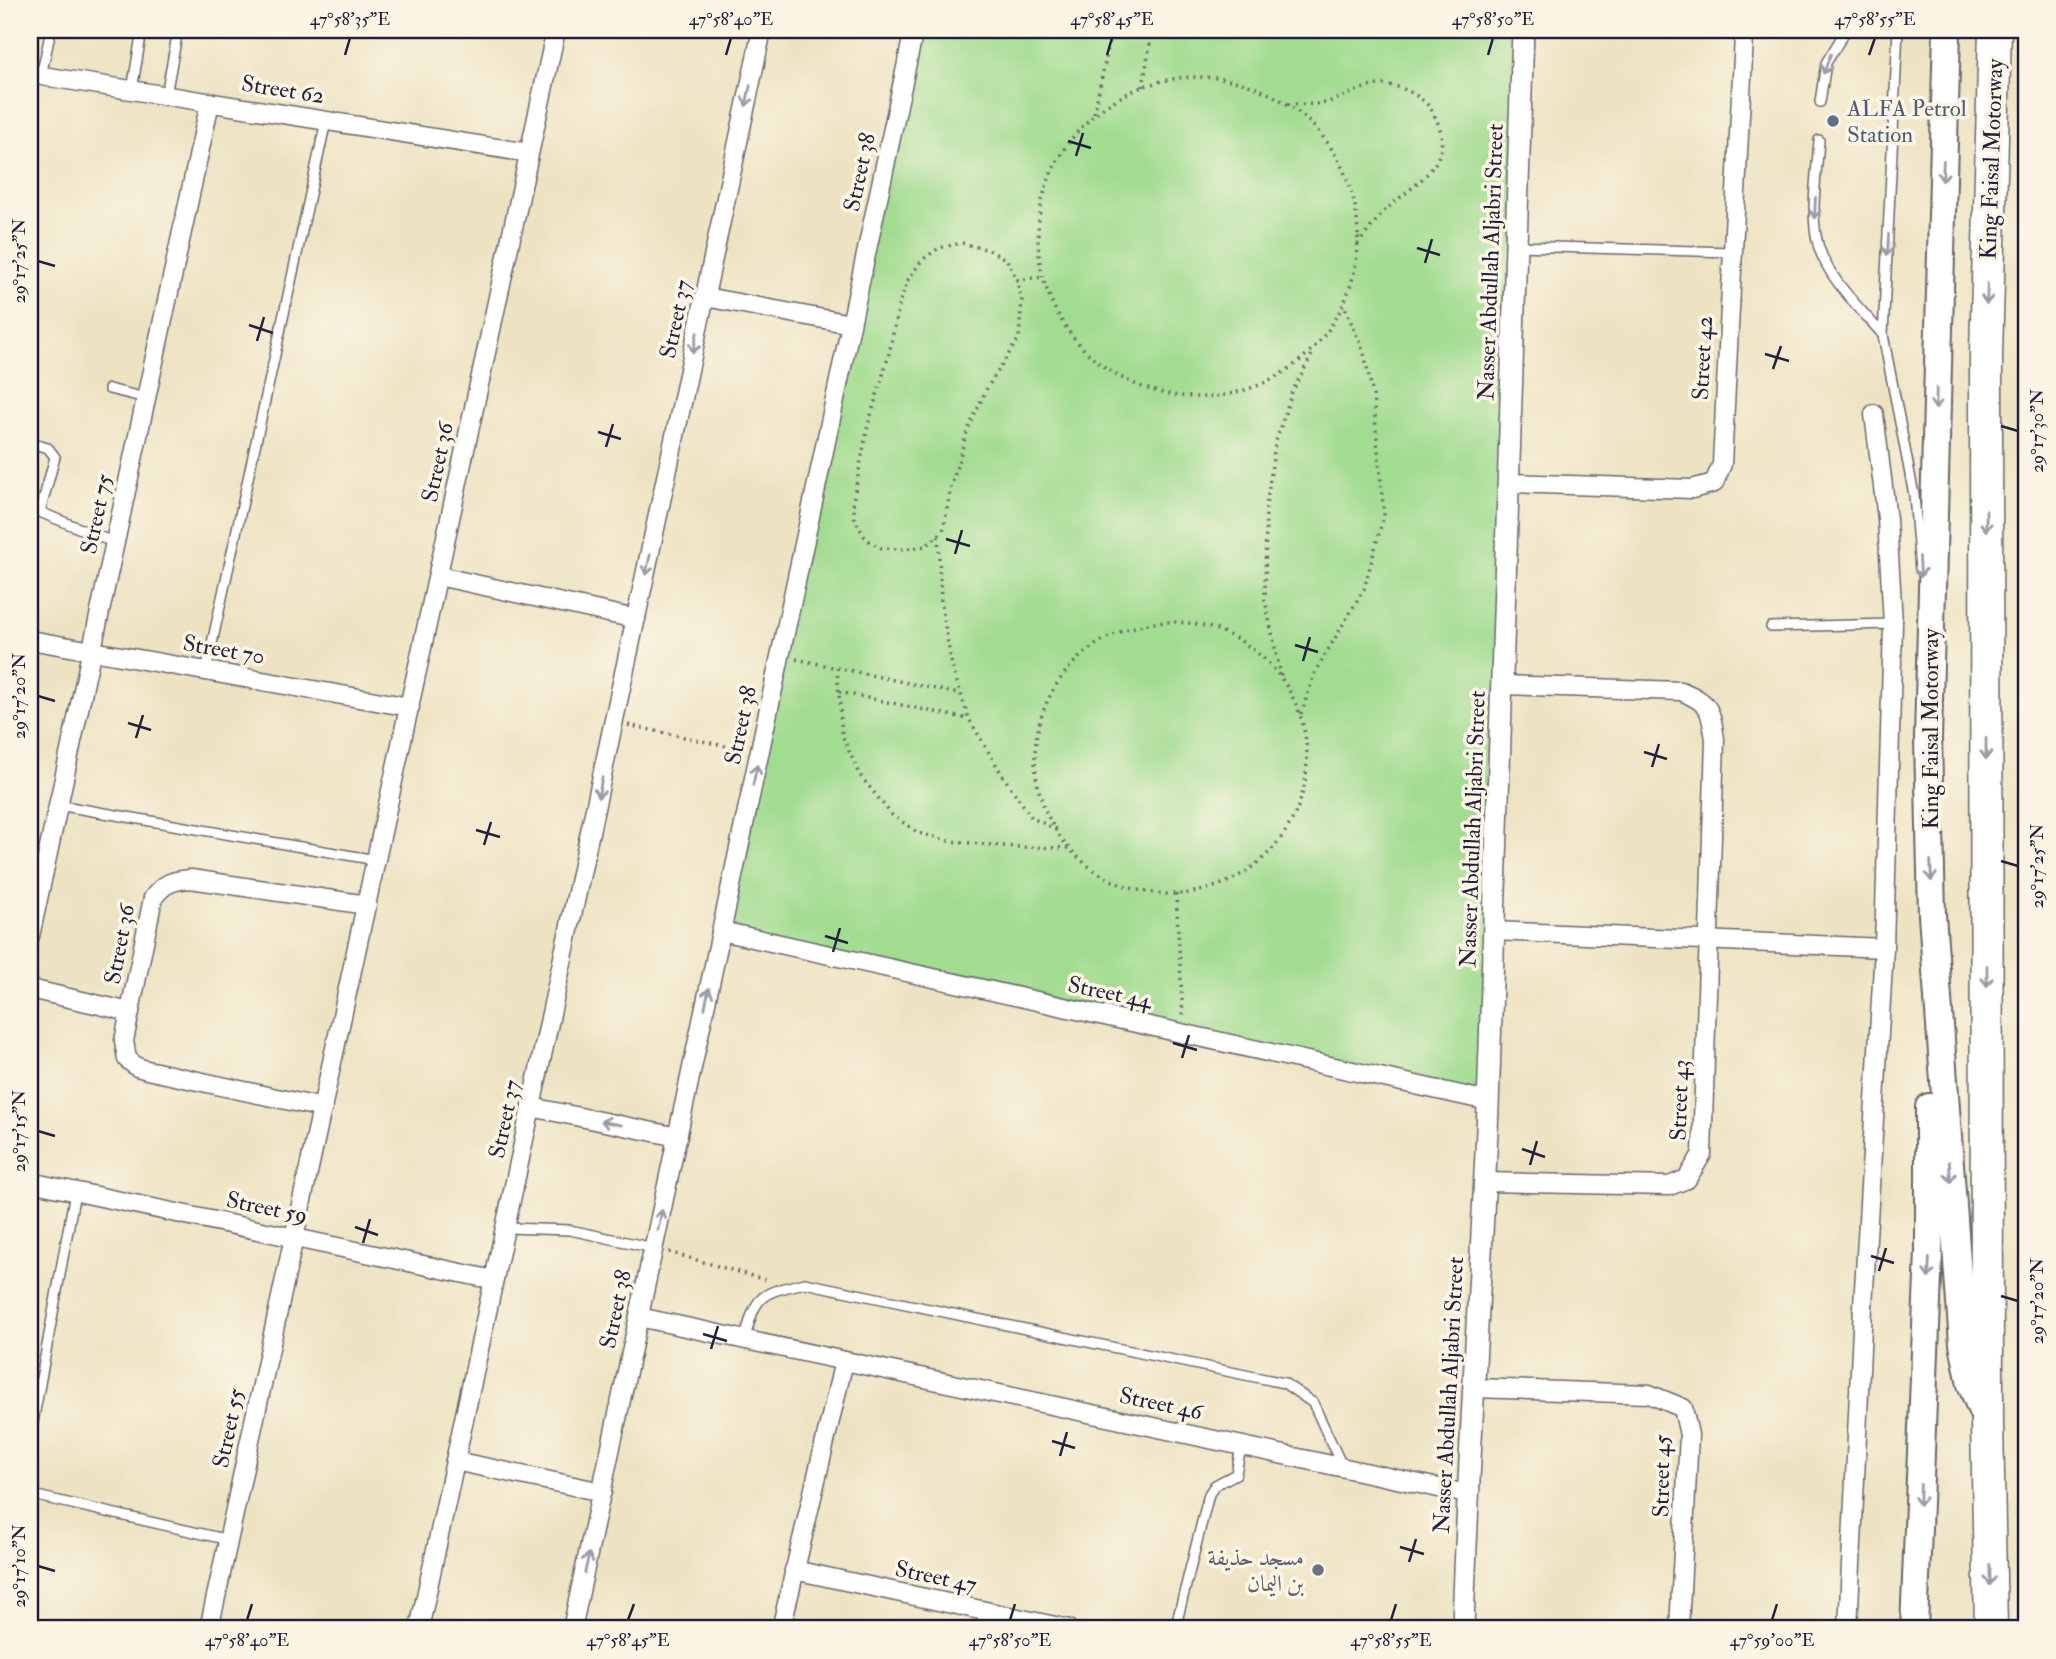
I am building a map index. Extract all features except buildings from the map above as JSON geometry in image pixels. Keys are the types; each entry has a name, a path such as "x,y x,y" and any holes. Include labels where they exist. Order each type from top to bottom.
{"highway":[{"name":"King Faisal Motorway","path":"1990,1629 1987,1422 1986,354 1994,30"}],"main road":[{"name":"King Faisal Motorway","path":"1947,30 1929,649 1929,827 1938,1004 1963,1344 1971,1384 1987,1422"},
{"path":"1914,1629 1929,1251 1930,1089 1938,1004"}],"street":[{"name":"Street 36","path":"295,1238 556,30"},
{"name":"Street 37","path":"419,1629 762,30"},
{"name":"Street 38","path":"572,1629 914,30"},
{"name":"Nasser Abdullah Aljabri Street","path":"1463,1629 1467,1494 1485,1182 1523,30"},
{"name":"Street 42","path":"1510,483 1692,488 1714,483 1722,464 1744,37 1742,30"},
{"name":"Street 62","path":"35,75 529,153"},
{"name":"Street 75","path":"30,936 210,102"},
{"path":"705,297 851,324"},
{"path":"1848,1629 1884,948 1893,625 1887,519 1874,414"},
{"path":"438,576 636,619"},
{"name":"Street 70","path":"30,640 410,707"},
{"name":"Street 43","path":"1485,1182 1669,1185 1687,1179 1702,1154 1715,740 1712,718 1702,700 1682,691 1503,685"},
{"name":"Street 36","path":"323,1108 137,1067 127,1059 124,1041 153,898 162,886 173,880 191,879 367,905"},
{"name":"Street 44","path":"722,931 1488,1101"},
{"path":"1494,931 1884,948"},
{"name":"Street 36","path":"30,989 130,1012"},
{"path":"531,1107 677,1137"},
{"name":"Street 59","path":"30,1182 494,1280"},
{"name":"Street 55","path":"209,1629 295,1238"},
{"name":"Street 46","path":"639,1317 1467,1494"},
{"path":"781,1629 844,1361"},
{"name":"Street 45","path":"1475,1388 1649,1394 1684,1408 1689,1435 1679,1629"},
{"path":"456,1461 602,1492"},
{"name":"Street 47","path":"794,1570 990,1621 1069,1629"}],"lane":[{"path":"35,75 51,30"},
{"path":"132,90 142,30"},
{"path":"166,95 178,30"},
{"path":"1820,102 1826,63 1846,30"},
{"path":"1898,30 1883,335 1914,495 1921,579"},
{"path":"206,671 326,121"},
{"path":"1819,139 1815,220 1819,247 1831,271 1883,335"},
{"path":"1517,246 1732,252"},
{"path":"109,389 146,397"},
{"path":"30,443 48,447 55,457 40,512"},
{"path":"30,508 114,543"},
{"path":"1922,591 1929,649"},
{"path":"1771,627 1893,625"},
{"path":"58,805 376,860"},
{"path":"30,1439 75,1192"},
{"path":"506,1228 570,1230 654,1248"},
{"path":"745,1339 752,1310 761,1297 778,1289 805,1283 1284,1383 1313,1403 1343,1467"},
{"path":"1175,1629 1209,1494 1215,1485 1236,1474 1241,1446"},
{"path":"30,1493 229,1540"}],"path":[{"path":"1094,116 1112,30"},
{"path":"1143,87 1152,30"},
{"path":"1200,77 1248,85 1286,104 1311,124 1327,142 1350,186 1356,209 1358,245 1352,282 1343,305 1332,326 1316,346 1278,376 1244,390 1208,397 1183,397 1136,385 1094,359 1076,342 1050,300 1042,277 1037,229 1040,204 1058,159 1071,138 1094,116 1128,93 1143,87 1175,79 1200,77"},
{"path":"1286,104 1329,102 1376,85 1392,85 1418,96 1430,107 1437,120 1443,141 1436,164 1425,177 1387,209 1358,245"},
{"path":"962,243 989,250 1007,261 1017,280 1022,299 1019,338 976,409 959,455 943,531 938,536 926,546 881,548 866,539 855,520 853,501 865,437 908,279 922,260 939,248 962,243"},
{"path":"1017,280 1042,277"},
{"path":"1301,716 1315,672 1364,589 1384,514 1373,395 1364,353 1343,305"},
{"path":"1282,679 1256,651 1236,638 1191,624 1167,622 1143,625 1120,632 1099,643 1080,657 1064,674 1042,715 1035,762 1038,786 1056,829 1087,865 1118,882 1152,892 1176,894 1200,891 1244,873 1263,859 1279,842 1292,822 1307,777 1308,754 1301,716 1282,679 1265,600 1266,508 1275,444 1292,392 1316,346"},
{"path":"938,536 941,601 952,667 969,719 1032,818 1056,829"},
{"path":"780,656 961,695"},
{"path":"837,668 842,735 859,774 892,815 919,833 949,841 1014,847 1070,848"},
{"path":"839,692 969,719"},
{"path":"614,722 760,753"},
{"path":"1176,894 1184,1033"},
{"path":"654,1248 766,1280 778,1289"}],"green space":[{"path":"914,30 1523,30 1488,1101 721,931"}],"place":[{"name":"ALFA Petrol Station","path":"1833,121"},
{"name":"مسجد حذيفة بن اليمان","path":"1318,1570"}]}
